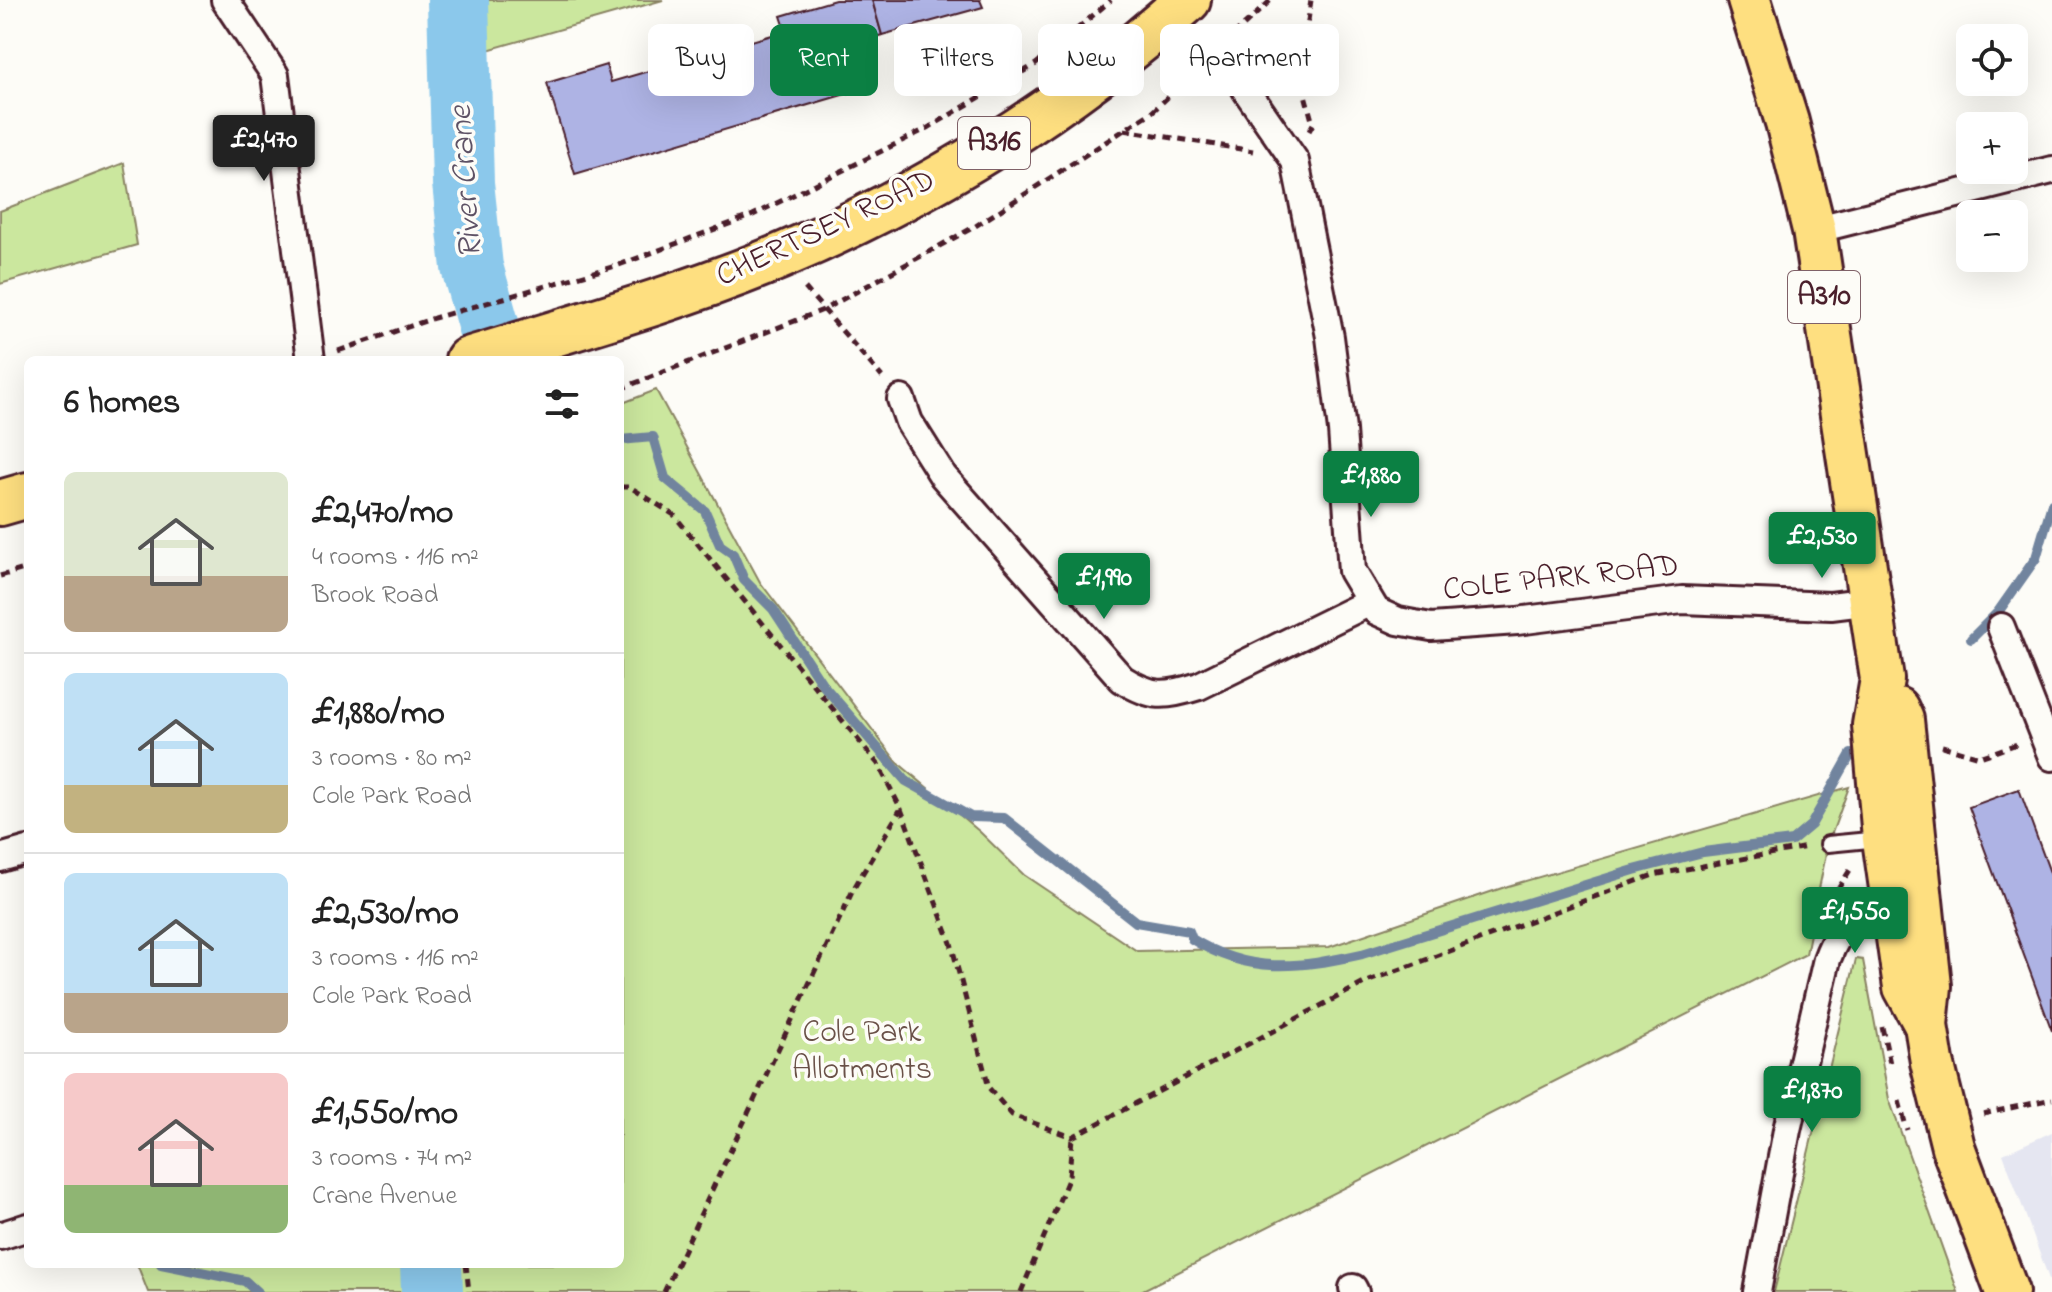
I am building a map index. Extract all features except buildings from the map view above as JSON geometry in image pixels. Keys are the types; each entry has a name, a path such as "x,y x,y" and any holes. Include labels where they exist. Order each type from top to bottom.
{"highway":[{"name":"CHERTSEY ROAD","path":"481,356 674,297 780,256 903,197 1093,80 1188,0"},
{"path":"0,503 24,496"}],"main road":[{"name":"A310","path":"1749,0 1787,122 1814,230 1882,679 1874,725 1884,839 1905,987 1926,1025 1947,1125 2007,1292"},
{"name":"A310","path":"1882,679 1902,720 1930,986 1926,1025"}],"street":[{"path":"225,0 275,75 310,356"},
{"path":"901,399 909,422 943,476 1122,679 1145,693 1172,695 1199,686 1368,603 1352,571 1342,430 1330,337 1292,157 1250,96"},
{"path":"1814,230 2052,170"},
{"name":"COLE PARK ROAD","path":"1368,603 1398,621 1431,627 1517,621 1682,600 1831,606 1871,601"},
{"path":"2001,627 2048,745"},
{"path":"0,858 24,851"},
{"path":"1757,1292 1787,1130 1827,959 1837,933 1848,920 1874,904 1892,901"},
{"path":"0,1236 24,1228"}],"lane":[{"path":"1828,844 1884,839"}],"path":[{"path":"323,356 434,318 681,244 816,185 928,128 1036,64 1111,0"},
{"path":"1245,24 1271,0"},
{"path":"1124,130 1292,157 1313,124 1300,76 1311,0"},
{"path":"624,387 823,310 974,227 1152,112 1169,96"},
{"path":"780,256 901,399"},
{"path":"624,487 630,487 674,515 878,764 901,809 951,943 989,1088 1012,1115 1072,1137 1364,983 1653,875 1828,844"},
{"path":"0,576 24,569"},
{"path":"1933,744 1980,757 2048,745"},
{"path":"664,1292 854,888 901,809"},
{"path":"1947,1125 2052,1099"},
{"path":"1021,1292 1069,1177 1072,1137"},
{"path":"466,1268 469,1292"}],"shaded area":[{"path":"2052,1132 2052,1287 2003,1154"}],"green space":[{"path":"476,0 663,0 477,53"},
{"path":"124,163 137,245 0,284 0,211"},
{"name":"Cole Park Allotments","path":"656,390 760,582 897,762 980,832 1024,875 1137,951 1329,947 1508,886 1849,787 1828,844 1806,954 1139,1292 451,1292 449,1268 624,1268 624,402"},
{"path":"1856,959 1863,960 1889,1099 1958,1292 1774,1292"},
{"path":"139,1268 416,1268 407,1292 148,1292"}],"waterway":[{"name":"River Crane","path":"458,0 463,183 472,267 497,356"},
{"path":"624,440 653,437 665,478 705,511 720,545 733,554 744,580 773,609 823,685 906,781 971,817 1004,818 1136,922 1189,931 1192,939 1234,958 1254,963 1296,965 1362,954 1634,870 1703,852 1792,841 1811,825 1851,754"},
{"path":"1971,639 1998,612 2036,558 2052,504"},
{"path":"181,1268 245,1281 257,1292"},
{"name":"River Crane","path":"431,1268 432,1292"}]}
